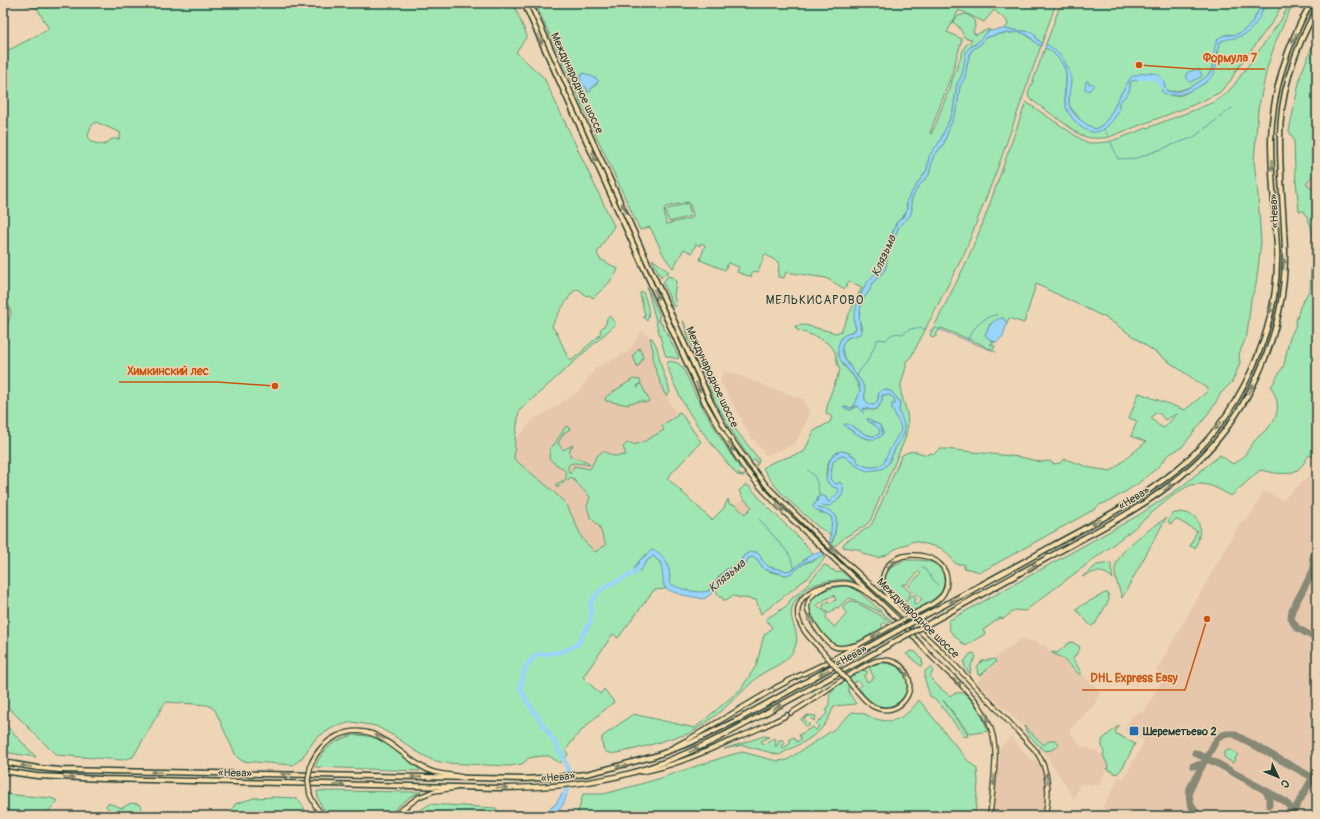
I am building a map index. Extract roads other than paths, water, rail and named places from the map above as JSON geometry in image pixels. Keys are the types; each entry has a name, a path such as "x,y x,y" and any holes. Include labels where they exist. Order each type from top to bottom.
{"highway":[{"name":"Международное шоссе","path":"524,3 705,402"},
{"name":"Международное шоссе","path":"530,3 710,400"},
{"name":"«Нева»","path":"3,762 38,768 83,770 523,779 586,774 614,768 655,756 690,743 734,722 1130,502 1153,488 1176,470 1209,438 1224,418 1255,363 1267,327 1272,300 1277,251 1271,140 1273,115 1285,62 1293,39 1311,3"},
{"name":"«Нева»","path":"3,771 45,777 103,780 528,788 555,787 584,783 632,773 680,756 721,737 998,586 1128,513 1158,494 1182,476 1215,443 1230,424 1252,388 1263,364 1272,337 1284,277 1285,252 1280,141 1282,116 1293,64 1301,42 1317,9"}],"main road":[{"name":"Международное шоссе","path":"710,400 730,437 758,476 788,508 898,610 978,688 1036,750 1043,761 1048,786 1045,816"},
{"name":"Международное шоссе","path":"705,402 722,434 754,480 778,506 902,623 931,656 978,703 986,715 995,748 990,816"},
{"path":"655,756 689,739 794,678 826,664 936,601 943,594 946,588 947,577 943,567 935,560 925,557 902,557 892,562 885,570 882,579 884,590 898,610"},
{"path":"632,773 654,769 699,755 771,723 807,704 848,676 879,660 892,661 901,666 907,674 910,684 908,695 904,701 894,708 884,710 870,704 854,688 823,652 799,621 798,611 800,602 805,595 815,589 829,585 845,583 852,584 880,603"},
{"path":"829,585 815,593 810,599 807,608 811,621 825,639 833,646 847,648 863,642"},
{"path":"324,816 316,807 310,795 308,780 311,764 319,750 330,740 347,732 369,732 383,738 428,771 469,778"},
{"path":"394,816 415,800 428,793 463,787"}],"water":[{"path":"1262,3 1265,3 1261,14 1251,30 1241,36 1220,42 1214,73 1211,78 1199,87 1182,94 1167,95 1162,92 1159,81 1156,79 1149,77 1130,82 1129,91 1119,103 1117,115 1109,125 1099,131 1093,132 1082,128 1074,121 1068,112 1065,101 1066,72 1056,56 1045,48 1046,44 1063,58 1068,68 1071,79 1069,100 1070,107 1074,114 1095,129 1103,124 1109,117 1131,77 1143,73 1156,74 1163,79 1165,88 1170,92 1180,91 1190,87 1205,78 1211,71 1217,40 1224,35 1234,35 1246,29 1255,17"},
{"path":"1004,29 1032,32 1038,41 1042,43 1041,46 1029,36 1020,32 998,34 985,38 981,44 970,53 965,78 960,86 957,108 943,145 933,157 929,175 918,187 912,198 912,209 910,216 899,226 888,255 885,270 871,285 870,290 861,305 859,318 861,333 847,338 843,344 842,350 844,357 864,387 865,400 869,404 874,405 878,400 879,392 884,389 892,392 900,402 899,411 904,424 904,434 888,464 882,469 867,471 858,467 844,456 839,456 833,462 830,479 837,484 840,482 843,493 839,499 830,506 820,505 818,507 820,509 829,510 836,516 832,541 830,546 822,555 814,560 806,562 791,573 786,575 764,569 757,559 752,557 748,558 746,565 744,565 739,571 728,574 728,578 722,581 717,589 704,599 676,593 667,589 664,586 661,563 653,556 638,573 634,569 640,560 652,550 657,551 664,558 668,568 670,578 669,582 672,585 682,589 694,591 708,591 725,570 738,564 745,555 750,552 756,552 760,555 762,560 769,567 787,571 794,569 809,556 821,552 830,542 832,518 827,514 818,511 813,506 819,495 826,497 829,502 839,492 838,489 831,486 826,480 829,463 833,456 841,451 846,452 858,459 855,460 865,466 876,467 883,464 901,430 892,409 892,402 894,405 895,401 891,396 882,395 882,401 877,409 872,410 865,408 863,409 863,413 857,406 851,410 846,409 843,406 853,407 860,389 858,383 841,360 838,354 838,347 842,337 856,329 854,317 862,292 866,284 880,268 897,222 905,215 907,200 927,170 929,156 940,141 948,123 953,111 957,84 962,75 966,52 989,31"},
{"path":"1199,69 1202,76 1190,82 1188,81 1186,74"},
{"path":"584,73 599,81 593,86 590,92 588,92 586,87 583,86 580,80 581,75"},
{"path":"1086,81 1088,81 1089,84 1092,83 1094,85 1089,91 1085,89"},
{"path":"1003,318 1007,323 1003,336 997,342 992,341 985,335 986,332 994,321"},
{"path":"868,418 880,425 883,433 879,437 869,439 858,435 844,425 848,424 870,436 878,435 880,432 879,430 868,421"},
{"path":"562,794 567,794 565,801 558,811 552,815 538,816 555,805"}],"waterway":[{"name":"Клязьма","path":"1139,78 1153,77 1162,87"},
{"path":"1111,142 1118,159 1137,158 1194,137 1232,108"},
{"path":"1104,129 1109,137"},
{"path":"967,341 979,324 988,317 998,315"},
{"path":"857,376 867,362 878,339 886,340 891,335 902,334 913,328 926,329"},
{"path":"930,331 936,328 996,352"},
{"path":"808,470 815,478 819,494"},
{"path":"759,519 789,554 795,569"},
{"name":"Клязьма","path":"563,798 569,781 567,767 555,743 520,689 525,668 535,655 561,652 577,645 591,621 591,602 597,594 603,588 634,573 640,566"},
{"path":"922,566 938,585"}],"place":[{"name":"Формула 7","path":"1139,65"},
{"name":"Химкинский лес","path":"275,386"},
{"name":"DHL Express Easy","path":"1207,619"},
{"name":"Шереметьево 2","path":"1134,731"}],"district":[{"name":"МЕЛЬКИСАРОВО","path":"815,300"}]}
